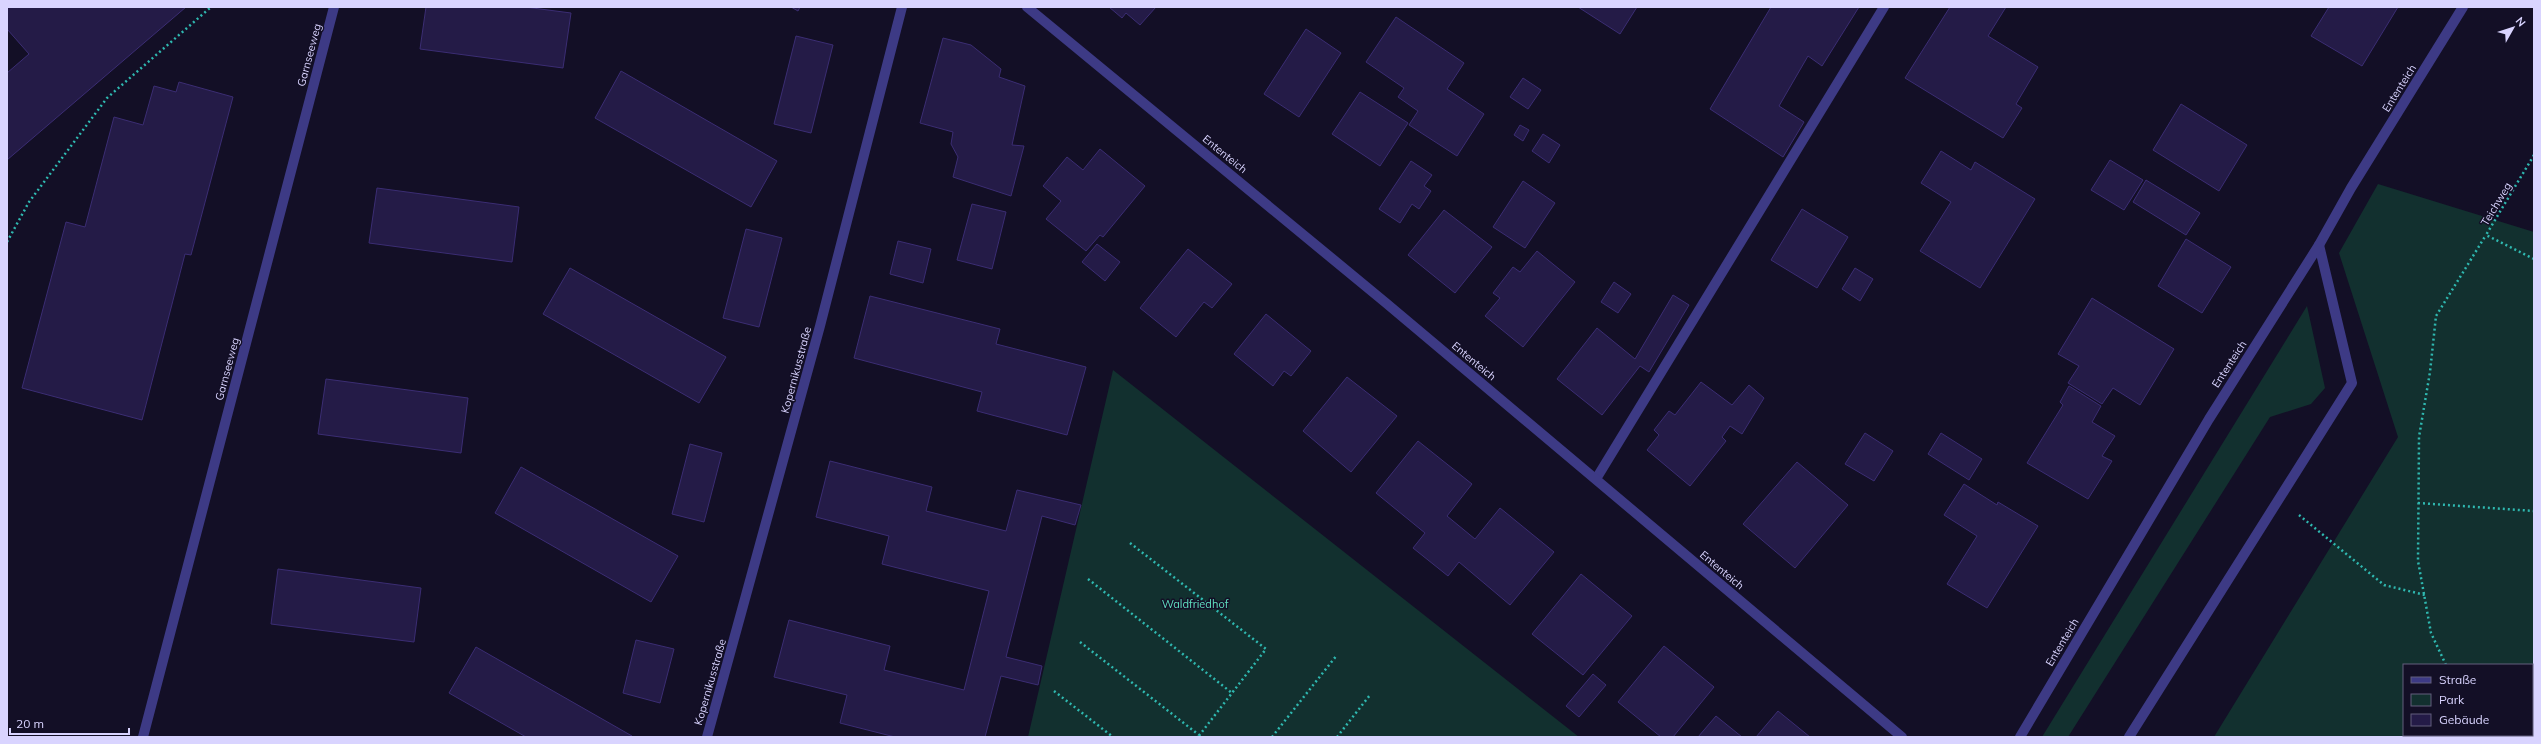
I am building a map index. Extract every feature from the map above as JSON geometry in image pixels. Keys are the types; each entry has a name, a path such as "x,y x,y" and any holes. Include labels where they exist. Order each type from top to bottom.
{"street":[{"name":"Garnseeweg","path":"143,737 334,7"},
{"name":"Kopernikusstraße","path":"707,737 818,334 902,7"},
{"name":"Ententeich","path":"1027,7 1596,479 1902,737"},
{"path":"1596,479 1884,7"},
{"name":"Ententeich","path":"2020,737 2209,418 2319,245 2351,188 2463,7"},
{"path":"2128,737 2352,383 2319,245"}],"path":[{"path":"7,242 29,202 107,98 211,7"},
{"name":"Teichweg","path":"2534,155 2486,235 2534,259"},
{"path":"2446,664 2431,633 2418,562 2419,437 2430,372 2436,316 2486,235"},
{"path":"2279,498 2384,586 2425,595"},
{"path":"2418,503 2534,511"},
{"path":"1080,642 1198,736 1266,649 1130,543"},
{"path":"1088,579 1232,693"},
{"path":"1272,737 1337,655"},
{"path":"1054,691 1113,737"},
{"path":"1337,737 1370,695"}],"green space":[{"path":"2378,184 2534,232 2534,737 2214,737 2398,437 2339,253"},
{"path":"2307,306 2325,388 2311,404 2270,417 2068,737 2042,737"},
{"name":"Waldfriedhof","path":"1113,370 1579,737 1028,737"}],"building":[{"path":"7,7 186,7 7,160 7,73 29,54 7,29"},
{"path":"426,7 525,7 571,13 563,68 420,49"},
{"path":"791,7 800,7 798,11"},
{"path":"1109,7 1156,7 1140,25 1126,13 1122,18"},
{"path":"1578,7 1637,7 1620,34"},
{"path":"1771,7 1859,7 1822,66 1808,56 1779,106 1804,122 1783,157 1710,109"},
{"path":"1950,7 2006,7 1988,36 2038,67 2016,104 2022,108 2003,138 1905,78"},
{"path":"2329,7 2398,7 2362,66 2311,36"},
{"path":"1396,17 1464,63 1447,89 1484,114 1457,156 1409,125 1418,111 1398,97 1404,88 1366,62"},
{"path":"1306,29 1341,53 1299,117 1264,94"},
{"path":"796,36 833,45 811,133 774,124"},
{"path":"943,38 971,45 1001,69 999,77 1025,86 1012,145 1024,146 1011,196 953,177 958,157 951,144 953,132 920,123"},
{"path":"621,71 777,161 751,207 595,118"},
{"path":"1523,78 1541,90 1528,109 1510,97"},
{"path":"179,82 233,97 191,255 185,254 142,420 22,388 66,222 85,227 114,117 143,125 154,86 176,92"},
{"path":"1360,92 1408,123 1380,166 1332,134"},
{"path":"2181,104 2247,145 2219,191 2153,150"},
{"path":"1520,125 1529,130 1523,141 1514,135"},
{"path":"1543,134 1560,145 1549,163 1532,151"},
{"path":"1100,149 1145,186 1103,237 1100,235 1086,251 1046,219 1061,201 1043,186 1067,157 1083,170"},
{"path":"1941,151 1971,170 1975,162 2035,199 1980,288 1920,251 1951,202 1921,183"},
{"path":"2110,160 2143,180 2124,210 2091,190"},
{"path":"1411,161 1432,175 1424,186 1431,191 1419,209 1412,204 1400,223 1379,209"},
{"path":"2146,180 2200,213 2186,235 2133,202"},
{"path":"1523,181 1555,203 1525,248 1493,227"},
{"path":"377,188 519,207 512,262 369,243"},
{"path":"972,204 1006,212 992,269 957,260"},
{"path":"1802,209 1848,237 1817,288 1771,260"},
{"path":"1444,210 1492,247 1455,293 1408,255"},
{"path":"746,229 782,238 759,327 723,318"},
{"path":"2186,239 2231,267 2202,313 2158,286"},
{"path":"898,241 931,249 923,283 890,274"},
{"path":"1097,244 1120,262 1105,281 1082,262"},
{"path":"1188,249 1232,284 1212,308 1204,302 1176,337 1140,308"},
{"path":"1537,251 1575,282 1523,347 1485,316 1500,298 1493,293 1513,267 1520,272"},
{"path":"570,268 726,357 699,403 543,314"},
{"path":"1855,268 1873,279 1860,301 1842,289"},
{"path":"1614,282 1631,294 1618,313 1601,302"},
{"path":"1673,295 1689,305 1649,372 1640,366 1602,415 1557,379 1597,328 1635,359"},
{"path":"870,296 1000,329 996,344 1086,367 1067,435 977,411 982,392 854,358"},
{"path":"2092,298 2174,349 2140,405 2113,388 2102,404 2068,383 2079,366 2058,354"},
{"path":"1266,314 1311,351 1291,376 1284,371 1273,386 1234,354"},
{"path":"1347,377 1397,416 1351,472 1303,431"},
{"path":"326,379 468,398 461,453 318,434"},
{"path":"1701,382 1732,405 1749,385 1764,398 1742,434 1730,426 1722,437 1726,441 1690,486 1647,450 1659,435 1654,430 1669,411 1675,415"},
{"path":"2069,386 2101,406 2092,422 2115,436 2102,456 2112,461 2088,499 2027,463 2063,405 2060,402"},
{"path":"1865,433 1893,451 1874,481 1845,464"},
{"path":"1941,433 1982,459 1969,480 1928,454"},
{"path":"1418,441 1472,484 1447,516 1475,539 1500,508 1554,552 1510,605 1459,562 1448,576 1413,548 1425,533 1376,493"},
{"path":"690,444 722,453 704,522 672,514"},
{"path":"830,461 932,487 926,511 1006,531 1017,490 1081,505 1075,525 1042,516 1006,657 1042,666 1038,685 1001,676 985,737 895,737 840,723 847,695 774,677 789,620 890,646 884,670 964,690 989,591 882,564 889,536 816,517"},
{"path":"1797,462 1848,505 1795,568 1743,524"},
{"path":"521,467 678,556 651,602 495,513"},
{"path":"1964,484 1997,505 1998,502 2038,526 1987,608 1947,584 1977,536 1944,515"},
{"path":"278,569 421,588 414,642 271,624"},
{"path":"1581,574 1632,616 1583,675 1532,634"},
{"path":"636,640 674,649 660,703 623,693"},
{"path":"1664,646 1714,687 1673,737 1661,737 1618,702"},
{"path":"476,647 632,736 526,737 449,693"},
{"path":"1593,674 1606,685 1579,717 1566,706"},
{"path":"1778,711 1810,737 1756,737"},
{"path":"1716,716 1742,737 1698,737"}]}
